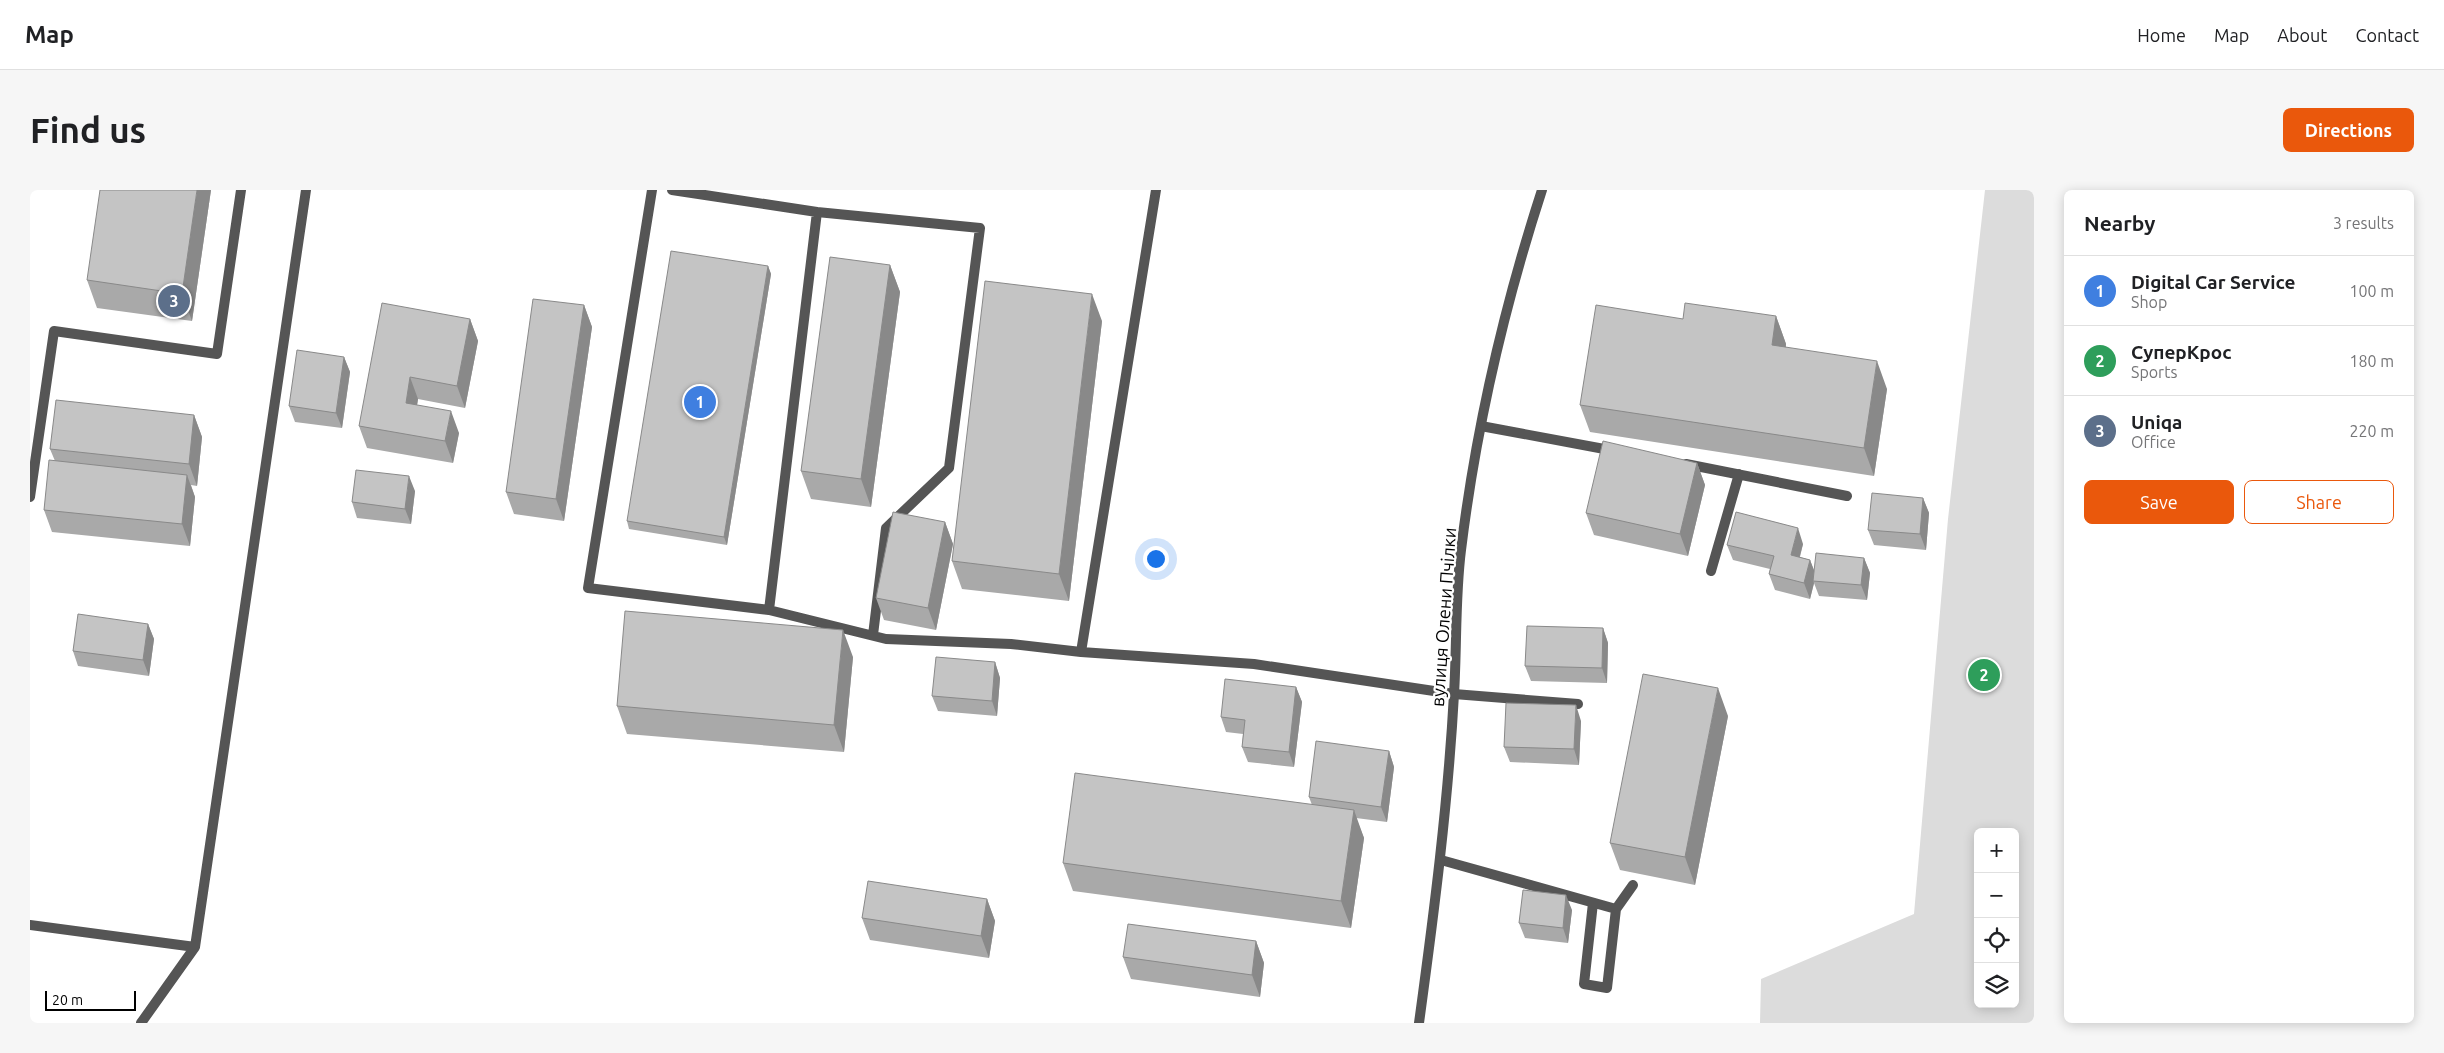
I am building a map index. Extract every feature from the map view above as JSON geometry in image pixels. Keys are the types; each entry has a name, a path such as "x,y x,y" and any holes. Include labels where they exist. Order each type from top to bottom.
{"street":[{"path":"30,497 54,331 217,354 241,190"},
{"path":"140,1023 195,947 306,190"},
{"path":"652,190 588,588 769,610 886,639 1011,644 1081,652 1254,664 1454,694 1578,704"},
{"path":"672,190 817,212 980,228 949,468 886,528 873,635"},
{"path":"1081,652 1156,190"},
{"name":"вулиця Олени Пчілки","path":"1419,1023 1441,860 1454,694 1461,551 1481,426 1518,265 1542,190"},
{"path":"769,610 817,212"},
{"path":"1481,426 1624,453"},
{"path":"1672,462 1847,496"},
{"path":"1712,571 1739,474"},
{"path":"1441,860 1616,909"},
{"path":"1593,903 1584,984 1607,988 1616,909 1633,885"},
{"path":"30,925 195,947"}],"shaded area":[{"path":"1985,190 2034,190 2034,1023 1760,1023 1761,979 1914,914 1948,519"}],"building":[{"path":"100,190 197,190 182,294 87,280"},
{"path":"671,251 768,266 724,537 627,521"},
{"path":"830,257 890,265 861,479 801,471"},
{"path":"985,281 1092,294 1059,574 952,561"},
{"path":"533,299 584,305 556,499 506,492"},
{"path":"382,303 470,319 457,386 410,377 406,403 451,411 445,441 359,426"},
{"path":"1685,303 1776,316 1772,345 1877,361 1864,448 1580,405 1596,305 1683,319"},
{"path":"297,350 344,357 336,413 289,406"},
{"path":"56,400 194,415 189,464 50,449"},
{"path":"1603,441 1697,463 1680,534 1586,513"},
{"path":"49,460 187,475 182,524 44,510"},
{"path":"356,470 409,476 405,509 352,502"},
{"path":"1872,493 1923,498 1920,534 1868,530"},
{"path":"893,512 945,522 928,608 876,598"},
{"path":"1736,512 1798,528 1791,555 1810,560 1804,583 1769,574 1774,556 1727,545"},
{"path":"1816,553 1864,558 1861,585 1813,581"},
{"path":"625,611 843,630 834,725 617,706"},
{"path":"78,614 148,624 143,660 73,651"},
{"path":"1527,626 1603,628 1602,668 1525,666"},
{"path":"936,657 995,662 992,701 932,696"},
{"path":"1643,674 1718,688 1685,857 1610,843"},
{"path":"1225,679 1296,687 1289,752 1242,747 1245,720 1221,717"},
{"path":"1506,703 1576,705 1574,749 1504,747"},
{"path":"1316,741 1389,751 1381,807 1309,797"},
{"path":"1075,773 1354,810 1341,901 1063,863"},
{"path":"868,881 987,899 981,936 862,918"},
{"path":"1523,890 1566,895 1563,928 1519,923"},
{"path":"1128,924 1256,941 1252,975 1123,957"}],"place":[{"name":"Uniqa","path":"174,301"},
{"name":"Digital Car Service","path":"700,402"},
{"name":"СуперКрос","path":"1984,675"}]}
